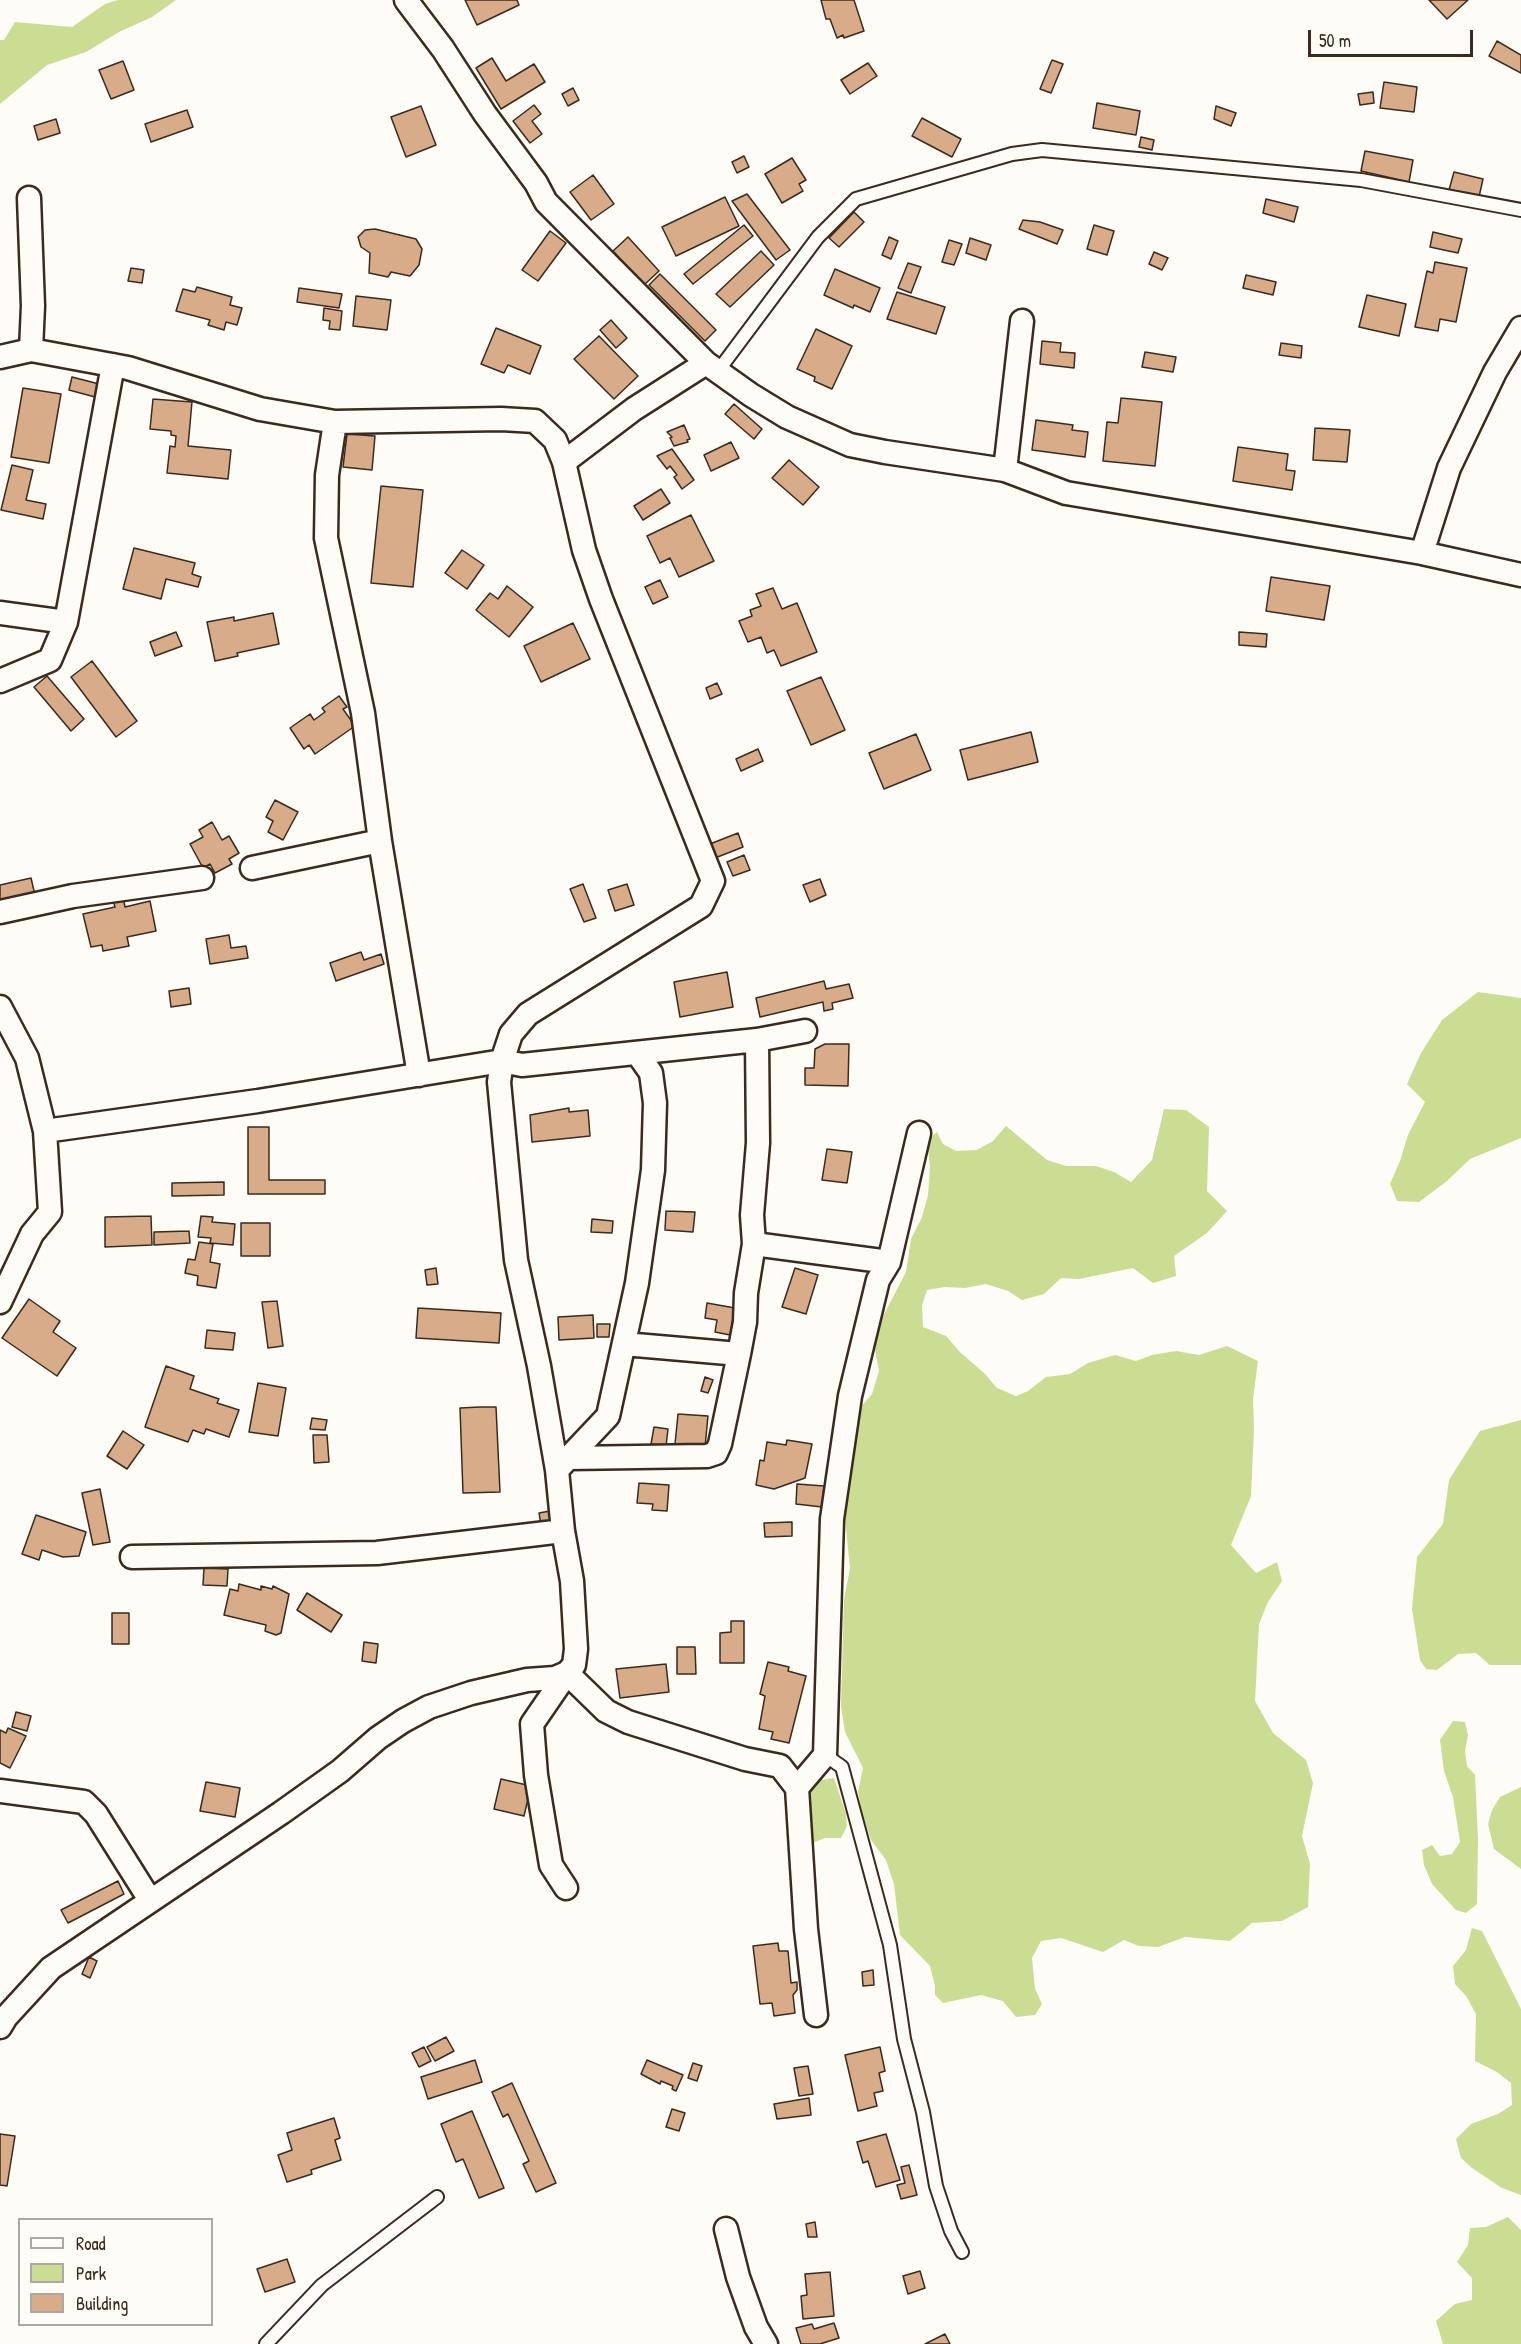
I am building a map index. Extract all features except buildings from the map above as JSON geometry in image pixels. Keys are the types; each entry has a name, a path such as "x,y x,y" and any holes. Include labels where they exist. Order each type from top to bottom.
{"street":[{"path":"406,0 536,183 546,202 712,367 786,417 850,445 1005,470 1066,493 1422,553 1521,575"},
{"path":"29,198 33,306 31,350"},
{"path":"1005,470 1022,321"},
{"path":"1422,553 1449,468 1495,372 1521,328"},
{"path":"0,357 31,350 113,365 260,409 335,422 501,418 535,421 555,440 564,462 584,549 601,599 713,881 701,906 528,1014 511,1034 502,1061 499,1082 516,1260 538,1366 563,1464 563,1531 572,1581 576,1649 574,1665 532,1724 536,1775 551,1865 566,1888"},
{"path":"0,681 50,660 66,622 113,365"},
{"path":"564,462 634,409 712,367"},
{"path":"335,422 327,475 326,538 363,713 380,841 419,1075"},
{"path":"0,613 66,622"},
{"path":"252,868 380,841"},
{"path":"0,912 73,896 202,878"},
{"path":"0,1007 27,1059 45,1131 50,1212 32,1234 0,1302"},
{"path":"45,1131 258,1101 502,1061 522,1065 757,1040 805,1031"},
{"path":"563,1464 707,1456 716,1453 720,1444 745,1322 746,1293 754,1244 752,1215 758,1143 757,1040"},
{"path":"563,1464 608,1416 637,1283 653,1170 654,1093 651,1073 637,1053"},
{"path":"797,1788 825,1755 832,1519 850,1396 878,1280 889,1262 919,1133"},
{"path":"754,1244 889,1262"},
{"path":"624,1344 739,1354"},
{"path":"132,1557 377,1553 563,1531"},
{"path":"567,1673 606,1711 628,1722 745,1759 780,1766 797,1788 806,1929 816,2015"},
{"path":"0,2027 6,2017 51,1968 289,1807 403,1721 429,1707 471,1693 527,1680 555,1678 567,1673"},
{"path":"0,1791 84,1802 96,1814 150,1900"},
{"path":"726,2229 738,2277 756,2326 766,2344"}],"lane":[{"path":"712,367 818,237 856,199 1012,154 1041,150 1361,180 1521,210"},
{"path":"825,1755 843,1767 890,1945 904,2039 923,2112 936,2186 951,2231 962,2252"},
{"path":"266,2344 322,2285 437,2197"}],"green space":[{"path":"118,0 176,0 152,17 119,32 86,52 47,65 0,104 0,40 4,40 15,22 72,27 105,4"},
{"path":"1478,992 1521,998 1521,1138 1470,1159 1447,1181 1419,1202 1397,1201 1390,1184 1408,1135 1425,1102 1407,1084 1421,1053 1442,1020"},
{"path":"1164,1109 1186,1110 1209,1127 1207,1191 1227,1211 1207,1233 1174,1256 1176,1276 1153,1283 1133,1268 1079,1279 1061,1278 1044,1294 1022,1300 1008,1291 986,1284 965,1288 945,1287 927,1290 922,1305 923,1327 946,1336 997,1388 1016,1396 1028,1391 1046,1377 1070,1374 1088,1363 1115,1355 1136,1361 1152,1355 1176,1351 1199,1355 1227,1346 1258,1361 1253,1399 1251,1496 1231,1545 1256,1573 1277,1562 1282,1581 1268,1602 1259,1624 1255,1701 1273,1733 1306,1760 1313,1783 1302,1836 1310,1864 1308,1907 1282,1921 1252,1923 1230,1941 1185,1937 1158,1947 1139,1946 1124,1940 1103,1952 1061,1938 1041,1941 1032,1958 1035,1989 1042,2004 1035,2015 1016,2017 1003,2001 981,1995 943,2003 935,1995 930,1966 900,1935 894,1884 886,1860 871,1840 862,1813 858,1792 863,1768 845,1732 841,1707 844,1600 850,1568 845,1519 845,1488 859,1409 872,1394 879,1371 875,1350 879,1324 906,1272 911,1239 922,1217 928,1195 930,1167 927,1140 937,1132 943,1144 956,1151 977,1150 993,1141 1006,1126 1047,1160 1066,1166 1096,1166 1114,1172 1131,1182 1152,1160"},
{"path":"1521,1420 1521,1665 1490,1665 1476,1653 1458,1654 1437,1670 1426,1669 1420,1660 1412,1609 1417,1557 1443,1524 1449,1480 1480,1431"},
{"path":"1453,1721 1465,1722 1468,1735 1465,1751 1467,1766 1475,1775 1478,1839 1477,1904 1466,1913 1456,1910 1432,1884 1424,1865 1422,1850 1432,1845 1440,1856 1452,1854 1460,1842 1453,1797 1444,1771 1440,1740"},
{"path":"834,1778 846,1814 847,1826 841,1838 825,1838 810,1844 808,1786 820,1780"},
{"path":"1521,1787 1521,1869 1494,1849 1488,1824 1492,1810 1500,1797"},
{"path":"1472,1928 1482,1931 1521,2009 1521,2195 1502,2188 1472,2168 1461,2158 1456,2139 1471,2124 1498,2114 1512,2105 1511,2083 1497,2072 1475,2061 1476,2014 1466,1996 1455,1984 1453,1966 1466,1950"},
{"path":"1508,2217 1521,2230 1521,2344 1443,2344 1436,2321 1455,2304 1472,2300 1472,2278 1457,2262 1468,2245 1470,2228 1486,2227"}]}
